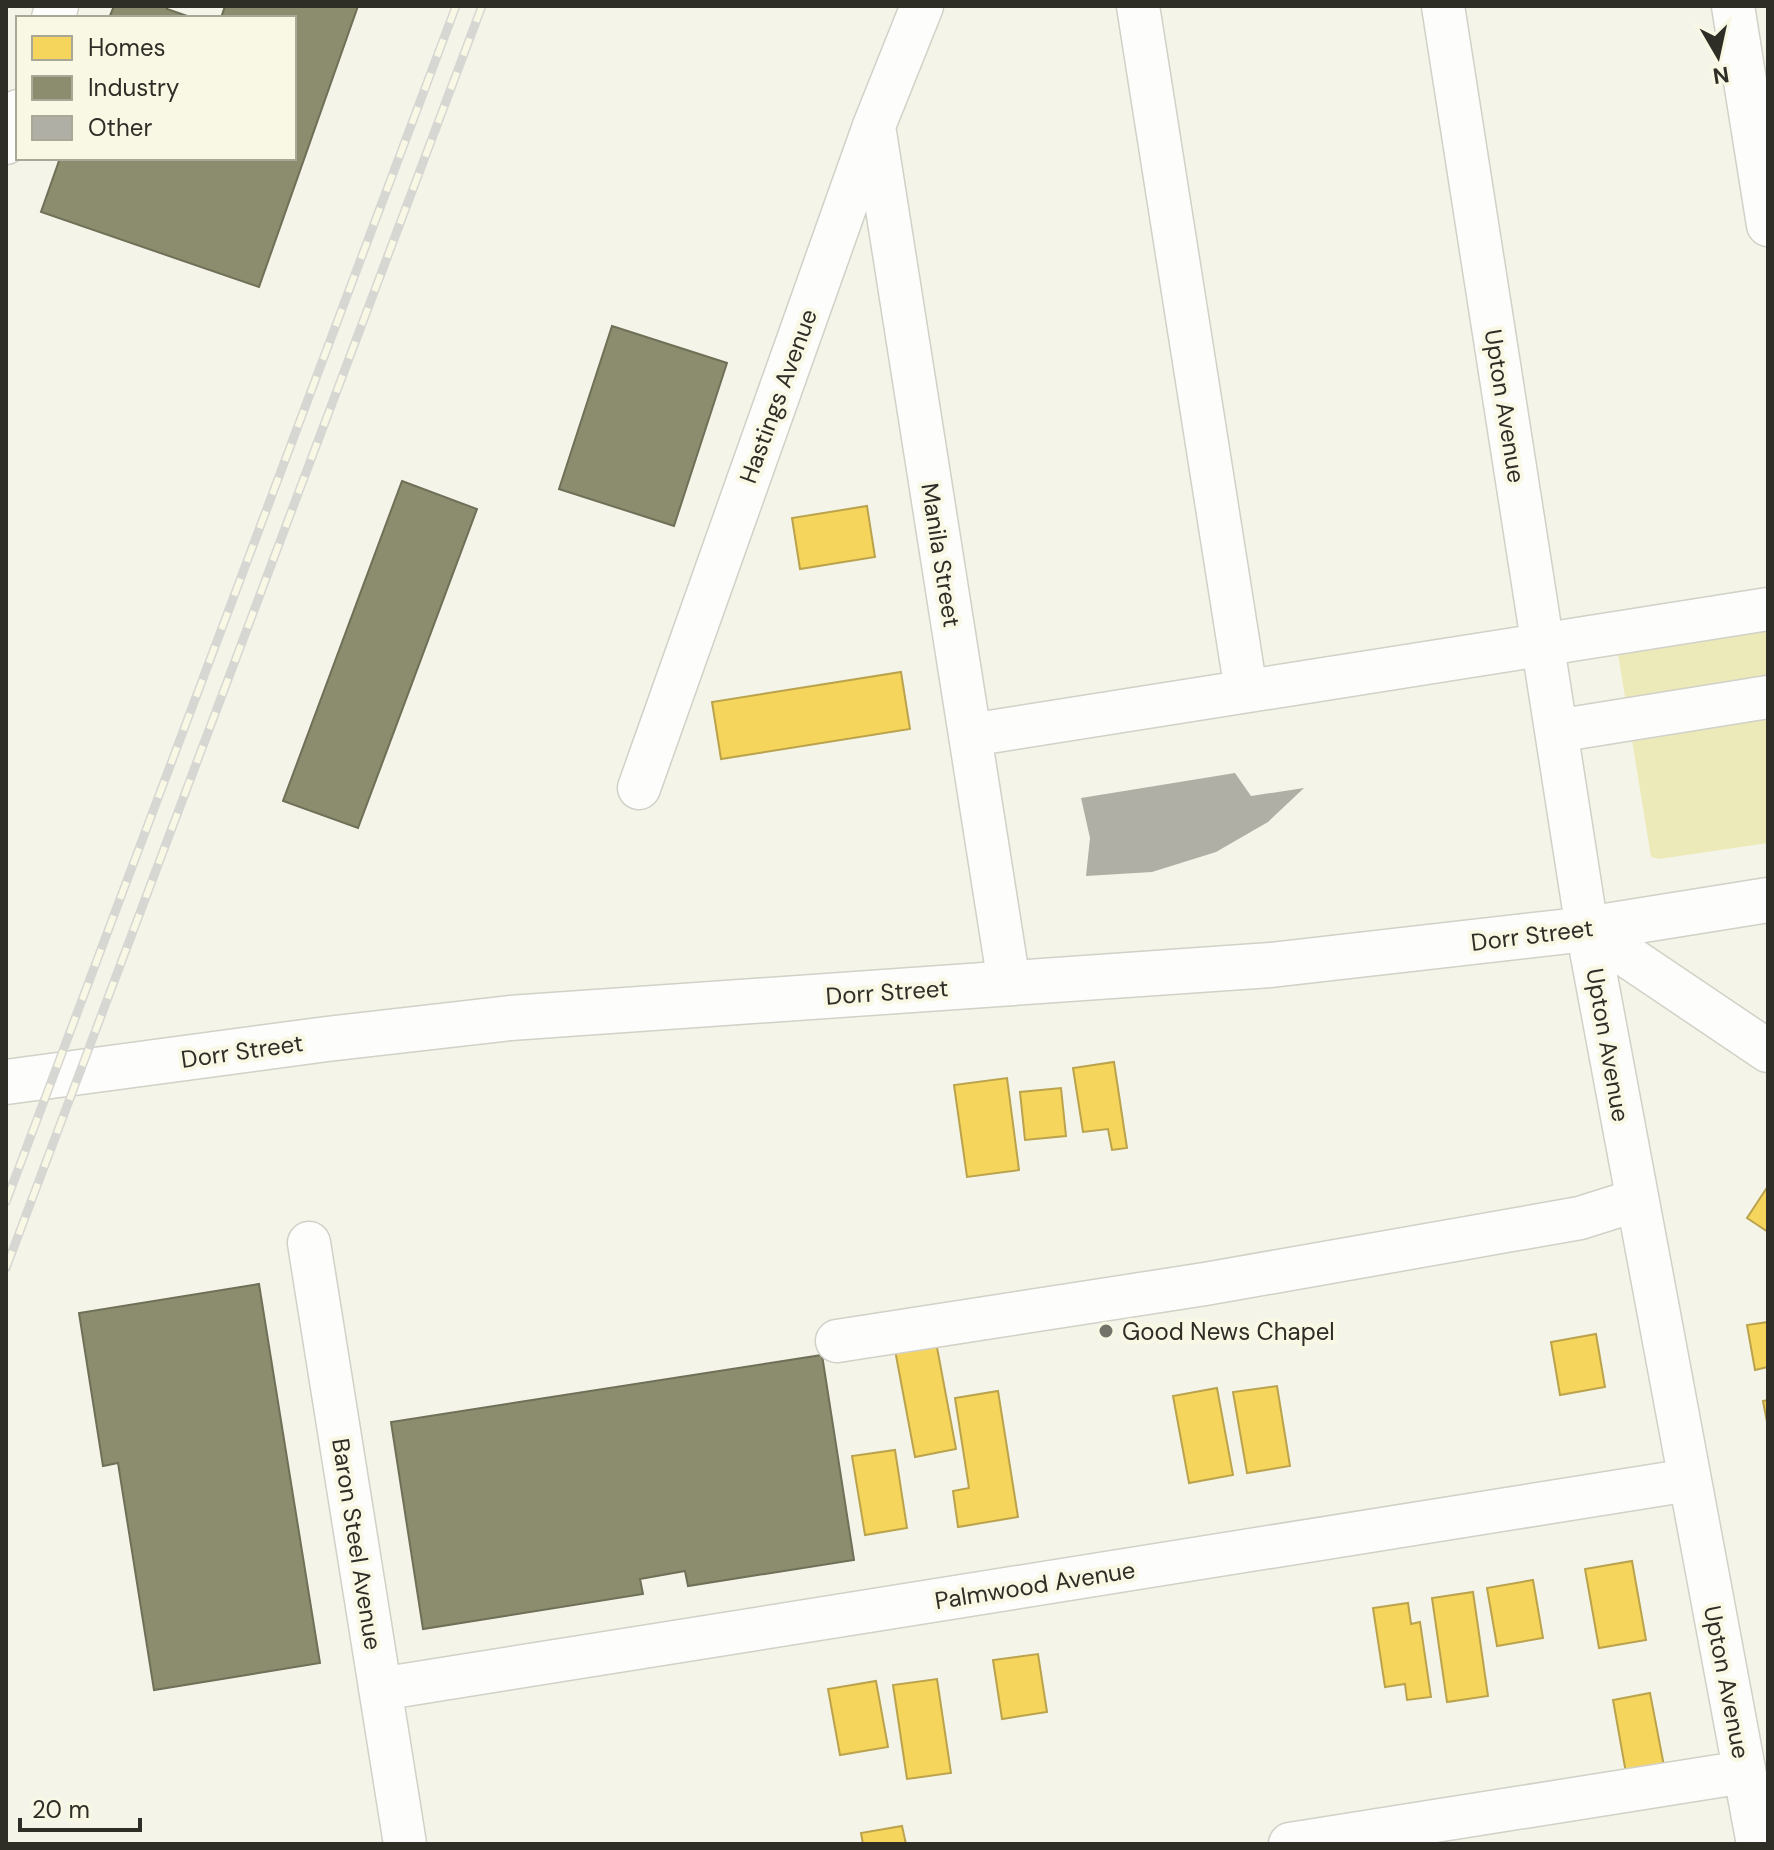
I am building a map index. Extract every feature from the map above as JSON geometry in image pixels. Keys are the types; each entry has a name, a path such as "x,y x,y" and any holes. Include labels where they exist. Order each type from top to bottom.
{"main road":[{"name":"Dorr Street","path":"6,1082 327,1039 524,1017 1271,965 1587,929 1768,900"}],"street":[{"name":"Hastings Avenue","path":"639,788 874,126 922,6"},
{"path":"1138,6 1246,691"},
{"name":"Upton Avenue","path":"1443,6 1587,929 1758,1844"},
{"path":"1733,6 1768,225"},
{"path":"6,143 16,116"},
{"name":"Manila Street","path":"874,126 1009,983"},
{"path":"970,735 1768,609"},
{"path":"1556,731 1768,697"},
{"path":"1587,929 1768,1051"},
{"path":"837,1341 1205,1284 1580,1218 1637,1200"},
{"name":"Baron Steel Avenue","path":"309,1243 405,1844"},
{"name":"Palmwood Avenue","path":"380,1689 1689,1480"},
{"path":"1290,1844 1744,1772"}],"shaded area":[{"path":"1768,624 1768,843 1659,859 1651,857 1617,648"}],"building: Homes":[{"path":"867,506 875,557 800,569 792,518"},
{"path":"901,672 910,729 721,759 712,702"},
{"path":"1114,1062 1127,1148 1112,1150 1108,1129 1083,1132 1073,1068"},
{"path":"1007,1078 1019,1170 967,1177 954,1085"},
{"path":"1061,1088 1066,1136 1025,1140 1020,1092"},
{"path":"1768,1186 1768,1232 1747,1218"},
{"path":"1768,1322 1768,1367 1755,1370 1747,1325"},
{"path":"1596,1334 1605,1387 1560,1395 1551,1342"},
{"path":"936,1342 956,1449 915,1457 895,1350"},
{"path":"1277,1386 1290,1466 1247,1473 1233,1392"},
{"path":"1217,1388 1233,1475 1189,1483 1173,1396"},
{"path":"998,1391 1018,1517 958,1527 953,1491 969,1488 955,1398"},
{"path":"1768,1400 1768,1427 1763,1401"},
{"path":"895,1450 907,1528 865,1535 852,1456"},
{"path":"1632,1561 1646,1640 1599,1648 1585,1569"},
{"path":"1533,1580 1543,1638 1497,1646 1487,1588"},
{"path":"1473,1592 1488,1696 1447,1702 1432,1598"},
{"path":"1408,1603 1411,1624 1420,1622 1431,1697 1407,1700 1405,1684 1385,1687 1373,1608"},
{"path":"1038,1654 1047,1712 1002,1719 993,1660"},
{"path":"937,1679 951,1773 907,1779 893,1685"},
{"path":"876,1681 888,1747 840,1755 828,1689"},
{"path":"1650,1693 1664,1766 1626,1773 1613,1700"},
{"path":"902,1826 906,1844 863,1844 861,1833"}],"building: Industry":[{"path":"114,6 168,6 167,9 187,16 110,16"},
{"path":"225,6 358,6 259,287 41,212 59,160 296,160 296,16 222,16"},
{"path":"612,326 727,363 674,526 559,489"},
{"path":"402,481 477,509 358,828 283,801"},
{"path":"259,1284 320,1663 154,1690 118,1463 103,1466 79,1313"},
{"path":"822,1355 854,1560 688,1586 685,1571 640,1579 643,1594 423,1629 391,1422"}],"building: Other":[{"path":"1235,773 1251,796 1304,788 1268,822 1216,852 1152,872 1086,876 1090,838 1081,798"}],"railway":[{"path":"6,1202 456,6"},
{"path":"6,1268 482,6"}],"place":[{"name":"Good News Chapel","path":"1106,1331"}]}
